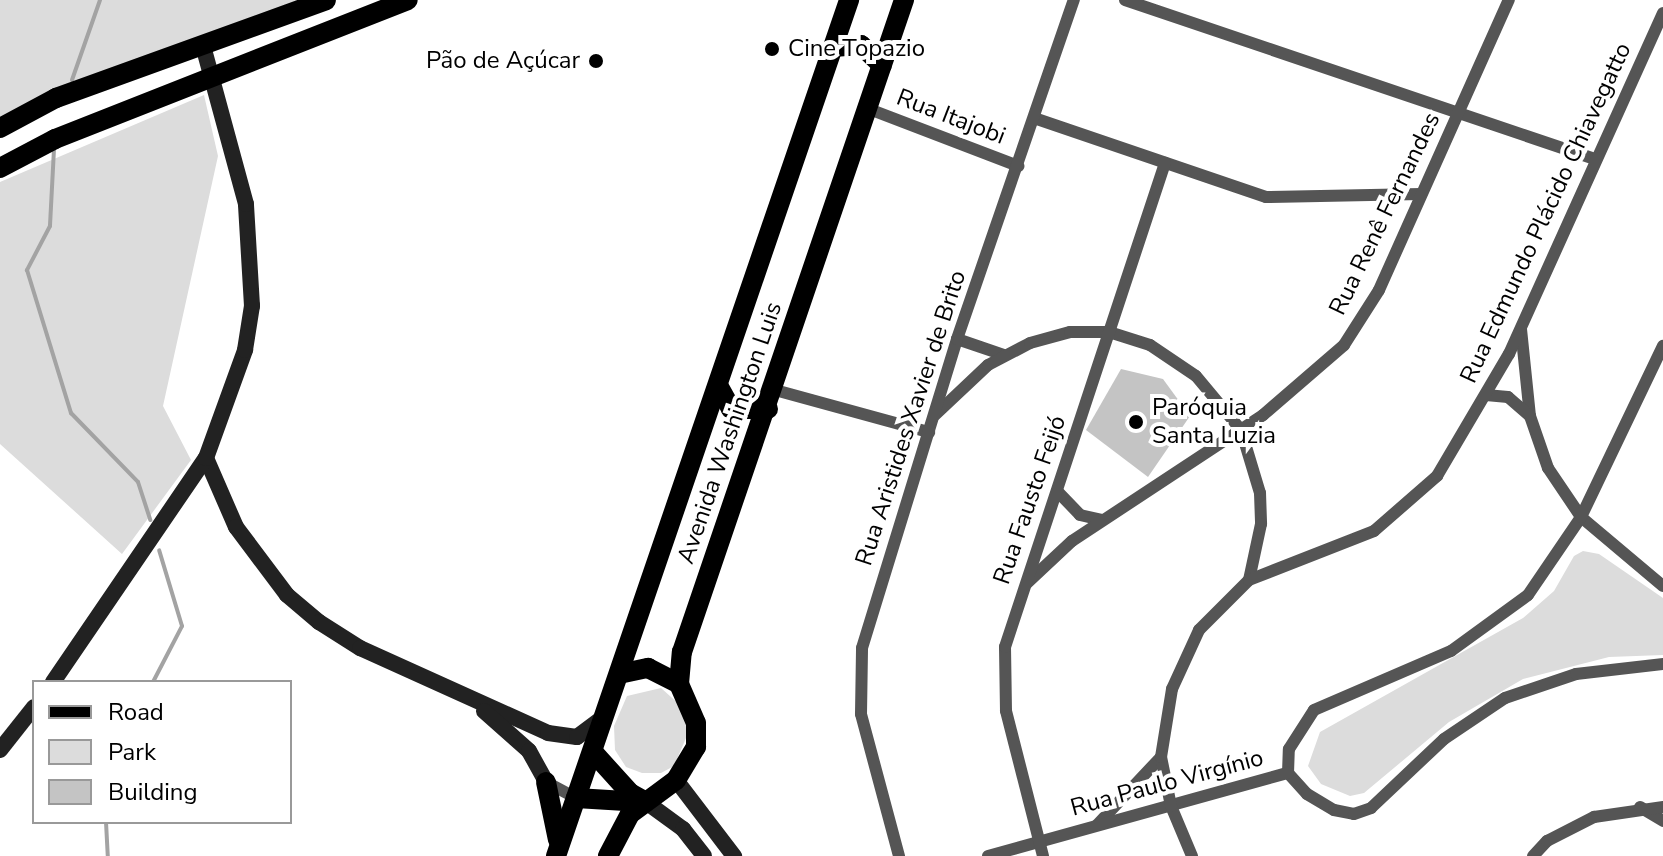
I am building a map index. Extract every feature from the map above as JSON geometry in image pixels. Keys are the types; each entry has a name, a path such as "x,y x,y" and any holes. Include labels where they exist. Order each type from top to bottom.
{"main road":[{"path":"0,128 56,98 326,0"},
{"path":"0,168 68,134 408,0"},
{"name":"Avenida Washington Luis","path":"558,851 849,0"},
{"name":"Avenida Washington Luis","path":"679,684 682,652 772,400 904,0"},
{"path":"833,47 861,45 882,65"},
{"path":"719,387 731,409 772,400"},
{"path":"608,856 620,827 646,802 676,780 696,747 696,723 679,684 648,668 619,674"},
{"path":"593,752 630,793 646,802"},
{"path":"546,782 558,851"},
{"path":"576,798 646,802"}],"street":[{"name":"Rua Aristides Xavier de Brito","path":"899,856 861,714 858,685 873,606 957,339 1074,0"},
{"path":"1125,0 1595,159"},
{"name":"Rua Renê Fernandes","path":"1027,583 1101,520 1241,430 1344,345 1379,290 1509,0"},
{"name":"Rua Edmundo Plácido Chiavegatto","path":"1192,856 1171,806 1161,757 1162,726 1184,657 1199,630 1249,580 1343,545 1400,513 1437,476 1521,329 1663,13"},
{"path":"54,680 206,458 245,350 252,306 246,204 203,46"},
{"name":"Rua Itajobi","path":"869,109 1018,166"},
{"path":"1034,118 1266,197 1421,194"},
{"name":"Rua Fausto Feijó","path":"1043,856 1002,680 1005,647 1165,163"},
{"path":"1521,329 1530,416 1548,468 1581,517 1663,586"},
{"path":"933,418 1004,355 1070,332 1109,332 1177,361 1241,430 1260,493 1261,524 1249,580"},
{"path":"957,339 1004,355"},
{"name":"Rua Paulo Virgínio","path":"988,856 1288,773 1289,749 1314,710 1451,651 1508,614 1545,573 1581,517 1663,346"},
{"path":"1486,395 1508,397 1530,416"},
{"path":"772,400 929,432"},
{"path":"206,458 236,527 287,595 360,648 567,738 589,731 605,713"},
{"path":"1057,491 1080,515 1101,520"},
{"path":"1288,773 1307,794 1354,814 1371,808 1444,739 1505,698 1576,674 1663,664"},
{"path":"468,697 529,751 546,782 576,798"},
{"path":"0,750 32,710"},
{"path":"1096,826 1161,757"},
{"path":"676,780 734,856"},
{"path":"646,802 683,829 704,856"},
{"path":"1640,807 1663,821"},
{"path":"1533,856 1570,828 1640,807 1663,807"}],"green space":[{"path":"0,0 301,0 0,123"},
{"path":"204,95 218,156 163,406 191,460 122,554 0,444 0,182"},
{"path":"1583,551 1599,554 1663,598 1663,655 1609,657 1523,679 1449,722 1364,793 1350,796 1321,784 1308,766 1320,732 1523,618 1554,591 1574,556"},
{"path":"661,688 680,705 689,731 674,766 661,773 642,773 626,767 615,750 614,726 627,696"}],"building":[{"name":"Paróquia Santa Luzia","path":"1121,369 1163,379 1190,416 1148,477 1086,430"}],"waterway":[{"path":"72,80 100,0"},
{"path":"54,149 50,226 27,270 71,413 138,482 150,520"},
{"path":"154,680 182,626 159,550"},
{"path":"106,824 108,856"}],"place":[{"name":"Cine Topazio","path":"772,49"},
{"name":"Pão de Açúcar","path":"596,61"},
{"name":"Paróquia Santa Luzia","path":"1136,422"}]}
